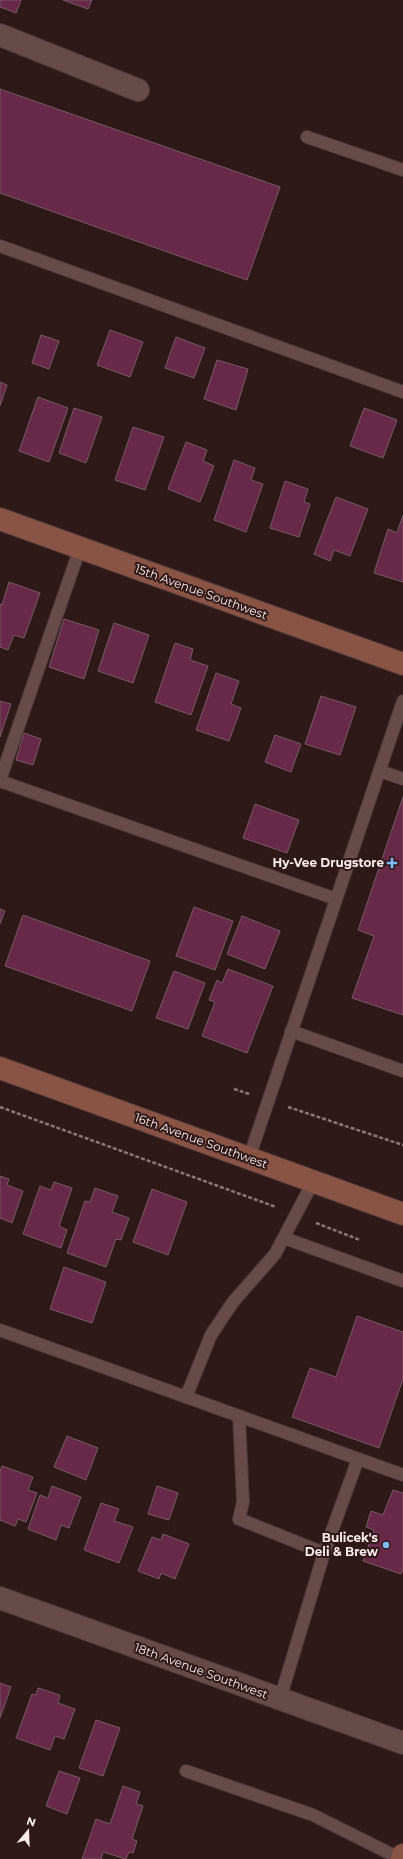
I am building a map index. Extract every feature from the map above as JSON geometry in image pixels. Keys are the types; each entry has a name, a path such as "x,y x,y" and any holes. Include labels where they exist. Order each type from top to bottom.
{"main road":[{"name":"15th Avenue Southwest","path":"0,519 403,664"},
{"name":"16th Avenue Southwest","path":"0,1068 403,1214"},
{"path":"401,1859 403,1855"}],"street":[{"path":"0,35 138,90"},
{"name":"18th Avenue Southwest","path":"0,1598 403,1743"}],"lane":[{"path":"307,137 403,170"},
{"path":"0,246 403,392"},
{"path":"80,548 0,781 336,899"},
{"path":"249,1158 403,701"},
{"path":"380,771 403,779"},
{"path":"292,1031 403,1071"},
{"path":"186,1397 211,1335 233,1302 275,1254 313,1182"},
{"path":"284,1238 403,1281"},
{"path":"0,1330 403,1475"},
{"path":"239,1416 243,1502 239,1519 324,1553"},
{"path":"280,1699 324,1553 358,1459"},
{"path":"186,1771 313,1815 401,1859"}],"path":[{"path":"234,1089 403,1145"},
{"path":"0,1107 296,1215 367,1244"}],"building":[{"path":"0,0 21,0 16,13 0,7"},
{"path":"63,0 92,0 88,9"},
{"path":"0,89 280,187 247,280 0,193"},
{"path":"110,330 143,342 130,377 97,365"},
{"path":"41,335 59,341 49,369 32,363"},
{"path":"176,337 205,348 194,378 165,368"},
{"path":"217,360 248,369 236,410 204,399"},
{"path":"0,382 7,385 0,406"},
{"path":"38,397 68,408 49,462 19,451"},
{"path":"74,408 102,417 86,463 59,453"},
{"path":"364,408 397,420 383,458 350,446"},
{"path":"133,427 164,437 145,490 115,480"},
{"path":"186,442 207,450 203,461 214,466 200,502 168,489"},
{"path":"234,460 255,468 251,480 263,484 246,532 214,520"},
{"path":"285,481 308,489 304,502 310,504 299,537 270,528"},
{"path":"336,497 368,509 350,556 334,550 330,561 314,554"},
{"path":"403,515 403,582 374,573 388,529 397,533"},
{"path":"9,582 40,593 24,638 14,635 8,650 0,647 0,604 2,605"},
{"path":"64,619 99,630 84,679 49,667"},
{"path":"114,623 149,635 133,683 98,671"},
{"path":"175,643 193,649 190,660 208,666 191,715 155,702"},
{"path":"216,673 239,681 231,704 241,708 229,741 196,730"},
{"path":"321,696 356,707 340,755 305,744"},
{"path":"0,701 11,704 0,737"},
{"path":"24,733 41,739 33,765 16,760"},
{"path":"275,735 301,744 291,772 265,762"},
{"name":"Hy-Vee Drugstore","path":"403,797 403,1015 352,998 374,936 358,930"},
{"path":"255,804 299,820 287,853 243,838"},
{"path":"194,907 233,921 215,970 176,956"},
{"path":"0,909 5,911 0,924"},
{"path":"23,915 150,961 132,1011 5,966"},
{"path":"242,916 280,931 265,969 227,954"},
{"path":"228,969 273,986 247,1053 202,1036 215,1002 209,1000 217,980 222,983"},
{"path":"174,971 205,983 188,1029 156,1018"},
{"path":"0,1176 9,1179 7,1185 23,1191 12,1223 0,1218"},
{"path":"54,1182 72,1188 59,1226 67,1230 61,1248 23,1234 40,1186 51,1190"},
{"path":"95,1188 118,1196 112,1212 129,1218 121,1240 116,1239 106,1267 67,1253 85,1201 90,1202"},
{"path":"152,1189 187,1202 168,1255 133,1242"},
{"path":"64,1267 106,1282 92,1323 50,1309"},
{"path":"357,1316 403,1332 403,1379 379,1448 292,1417 310,1368 336,1377"},
{"path":"67,1436 98,1448 86,1480 54,1467"},
{"path":"2,1466 33,1477 28,1490 37,1493 26,1522 18,1519 15,1526 0,1520 0,1472"},
{"path":"52,1486 81,1497 69,1528 61,1525 56,1540 28,1529 40,1495 48,1498"},
{"path":"157,1486 178,1493 169,1520 148,1514"},
{"name":"Bulicek's Deli & Brew","path":"393,1490 403,1493 403,1569 401,1574 363,1561 374,1530 366,1527 371,1511 383,1515"},
{"path":"101,1503 119,1509 114,1521 133,1527 119,1563 84,1550"},
{"path":"163,1534 189,1544 175,1579 161,1573 159,1579 138,1571 152,1537 161,1540"},
{"path":"0,1683 11,1687 0,1718"},
{"path":"38,1688 60,1695 58,1703 75,1709 64,1739 55,1736 50,1750 16,1738 32,1694 36,1695"},
{"path":"96,1720 120,1728 103,1776 79,1768"},
{"path":"59,1771 80,1778 67,1814 46,1806"},
{"path":"123,1786 140,1792 136,1804 143,1806 132,1839 137,1841 133,1853 129,1852 126,1859 103,1852 101,1859 82,1859 96,1819 110,1824"}],"place":[{"name":"Hy-Vee Drugstore","path":"392,863"},
{"name":"Bulicek's Deli & Brew","path":"386,1545"}]}
